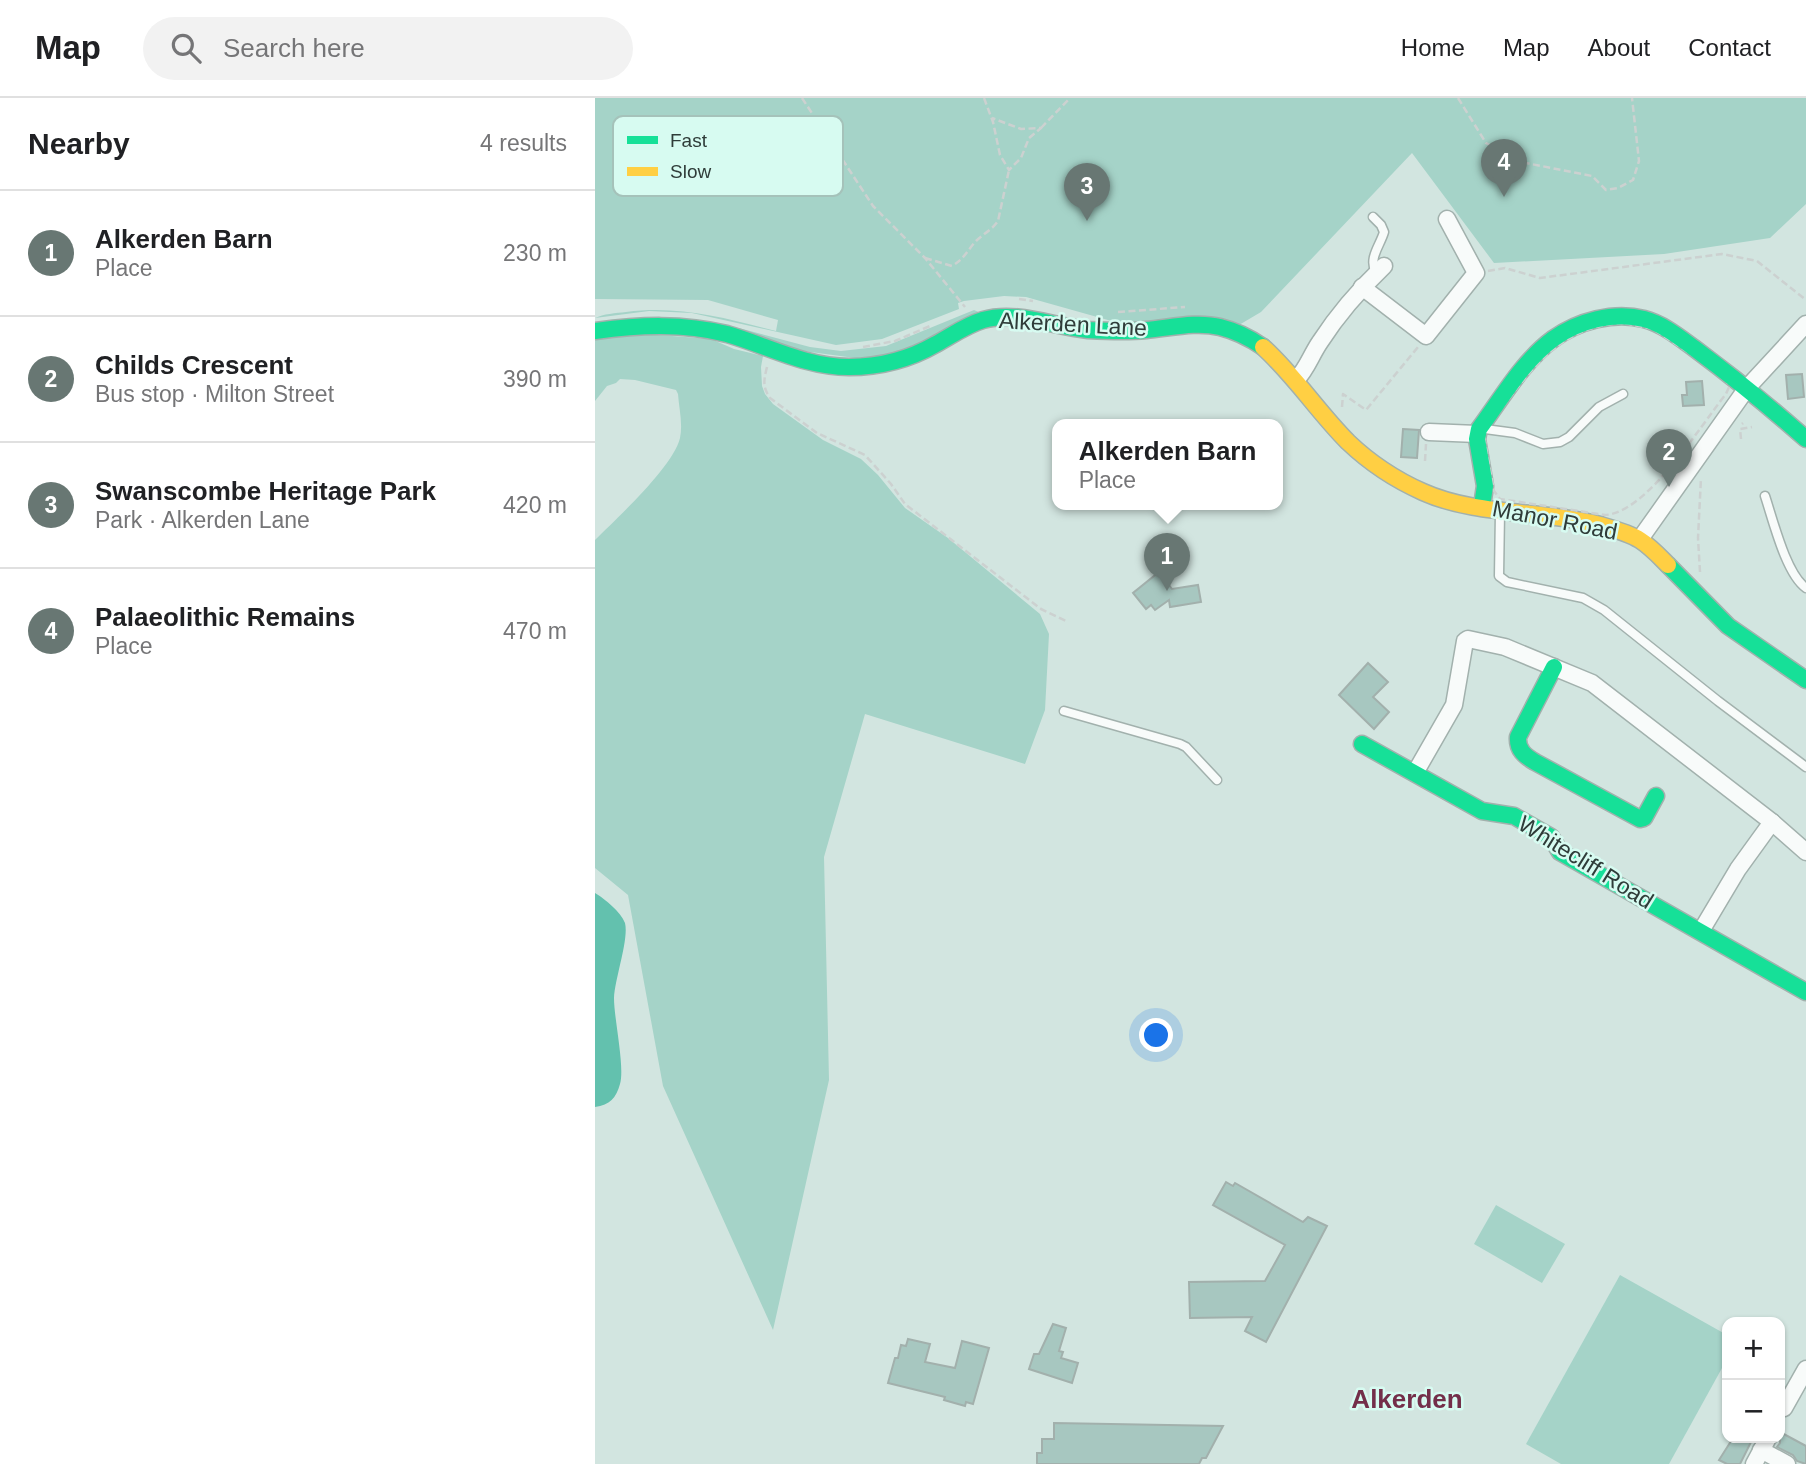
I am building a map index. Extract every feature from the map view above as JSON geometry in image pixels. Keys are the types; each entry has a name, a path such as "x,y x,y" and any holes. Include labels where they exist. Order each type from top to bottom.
{"street":[{"path":"1362,287 1426,336 1476,273 1447,219"},
{"path":"1296,380 1327,332 1362,287 1380,270"},
{"name":"Alkerden Lane","path":"595,331 649,324 683,326 718,332 817,365 853,367 881,364 915,354 971,325 996,317 1100,330 1144,330 1204,325 1227,328 1250,339 1296,380"},
{"path":"1482,506 1485,486 1478,431 1547,344 1578,325 1600,319 1633,317 1655,323 1747,388 1806,439"},
{"path":"1640,539 1747,388 1806,324"},
{"name":"Manor Road","path":"1296,380 1339,433 1373,463 1428,493 1444,499 1604,526 1640,539 1730,628 1806,680"},
{"path":"1429,432 1478,431"},
{"path":"1415,773 1454,705 1466,639 1505,647 1597,687 1772,822 1806,852"},
{"path":"1554,667 1518,737 1517,744 1521,752 1640,820 1644,818 1656,796"},
{"name":"Whitecliff Road","path":"1362,744 1482,811 1514,816 1551,837 1560,852 1806,992"},
{"path":"1701,931 1738,869 1772,822"},
{"path":"1785,1407 1806,1369"},
{"path":"1761,1451 1787,1464"}],"lane":[{"path":"1373,217 1384,232 1374,255 1373,265 1380,270"},
{"path":"1478,431 1515,433 1543,444 1560,442 1569,437 1599,407 1623,394"},
{"path":"1765,496 1782,548 1798,581 1806,588"},
{"path":"1501,509 1499,576 1507,582 1583,598 1604,610 1718,701 1806,766"},
{"path":"1063,711 1187,747 1217,780"}],"path":[{"path":"803,98 815,116"},
{"path":"983,98 992,118 999,152 1009,170"},
{"path":"925,258 952,266 965,258 977,240 996,224 1009,170 1021,158 1028,138 1070,98"},
{"path":"1458,98 1486,143 1521,162 1592,176 1606,190 1618,188 1633,180 1639,161 1632,98"},
{"path":"992,118 1021,129 1041,128"},
{"path":"843,160 873,206 925,258 967,310"},
{"path":"1476,273 1505,268 1540,278 1722,254 1757,261 1806,300"},
{"path":"1341,413 1343,394 1366,410 1426,336"},
{"path":"771,350 764,380 765,391 770,398 817,433 865,455 905,504 1041,609 1066,621"},
{"path":"1741,439 1742,416"},
{"path":"1743,425 1752,427"},
{"path":"1701,577 1698,537 1703,473"}],"shaded area":[{"path":"595,98 1806,98 1806,204 1770,238 1664,254 1494,263 1412,153 1261,312 1239,325 1115,322 1026,297 1004,296 958,303 959,309 882,339 836,345 694,314 776,331 778,320 708,300 595,299"},
{"path":"646,310 690,313 649,311 595,318"},
{"path":"974,310 981,313 935,339 870,360 595,323 739,328 810,347 841,351 886,346"},
{"path":"620,332 711,339 734,349 763,356 762,386 773,404 823,440 861,459 905,508 948,538 1040,614 1049,634 1045,710 1025,764 865,714 824,857 829,1080 773,1330 663,1086 628,895 595,868 595,540 643,492 667,463 680,438 681,427 676,390 620,379 607,386 595,401 595,335"},
{"path":"595,893 620,915 626,930 614,998 621,1066 620,1084 612,1100 595,1107"},
{"path":"1496,1205 1565,1244 1542,1283 1474,1244"},
{"path":"1620,1275 1722,1332 1722,1368 1669,1464 1561,1464 1526,1444"}],"building":[{"path":"1802,374 1804,397 1788,399 1786,375"},
{"path":"1702,381 1704,405 1683,406 1682,395 1687,395 1686,382"},
{"path":"1403,429 1419,430 1417,458 1401,457"},
{"path":"1159,572 1172,589 1198,585 1201,602 1170,607 1169,600 1155,610 1151,605 1146,609 1133,593"},
{"path":"1368,663 1388,682 1373,697 1389,712 1374,729 1339,695"},
{"path":"1226,1182 1233,1186 1235,1183 1303,1222 1308,1217 1327,1226 1266,1342 1245,1331 1252,1317 1190,1318 1189,1282 1265,1281 1285,1245 1213,1205"},
{"path":"1053,1324 1066,1328 1059,1351 1063,1352 1061,1358 1078,1363 1072,1383 1029,1369 1034,1354 1039,1354"},
{"path":"908,1339 930,1344 925,1362 955,1368 962,1341 989,1348 973,1404 966,1402 965,1406 944,1400 945,1397 888,1383 895,1358 898,1358 901,1345 906,1346"},
{"path":"1054,1423 1223,1426 1206,1458 1202,1458 1199,1464 1037,1464 1037,1453 1042,1453 1042,1439 1054,1439"},
{"path":"1785,1435 1806,1446 1806,1464 1797,1461 1793,1455 1777,1447 1780,1443 1785,1443"},
{"path":"1730,1443 1750,1443 1740,1464 1727,1464 1719,1460"}],"traffic: fast":[{"path":"595,331 645,326 711,330 802,360 849,367 872,366 905,358 971,325 996,317 1022,318 1102,331 1211,325 1237,333 1263,347"},
{"path":"1482,506 1485,486 1477,439 1479,429 1513,381 1542,348 1574,327 1597,319 1633,317 1664,327 1737,381 1806,439"},
{"path":"1668,565 1728,626 1806,680"},
{"path":"1554,667 1518,737 1522,752 1535,762 1640,819 1644,818 1656,796"},
{"path":"1362,744 1482,811 1514,816 1551,837 1560,852 1806,992"}],"traffic: slow":[{"path":"1263,347 1348,442 1374,464 1403,482 1444,500 1465,505 1578,520 1616,530 1640,540 1668,565"}],"place":[{"name":"Palaeolithic Remains","path":"1504,197"},
{"name":"Swanscombe Heritage Park","path":"1087,221"},
{"name":"Childs Crescent","path":"1669,487"},
{"name":"Alkerden Barn","path":"1167,591"}],"district":[{"name":"Alkerden","path":"1407,1399"}]}
